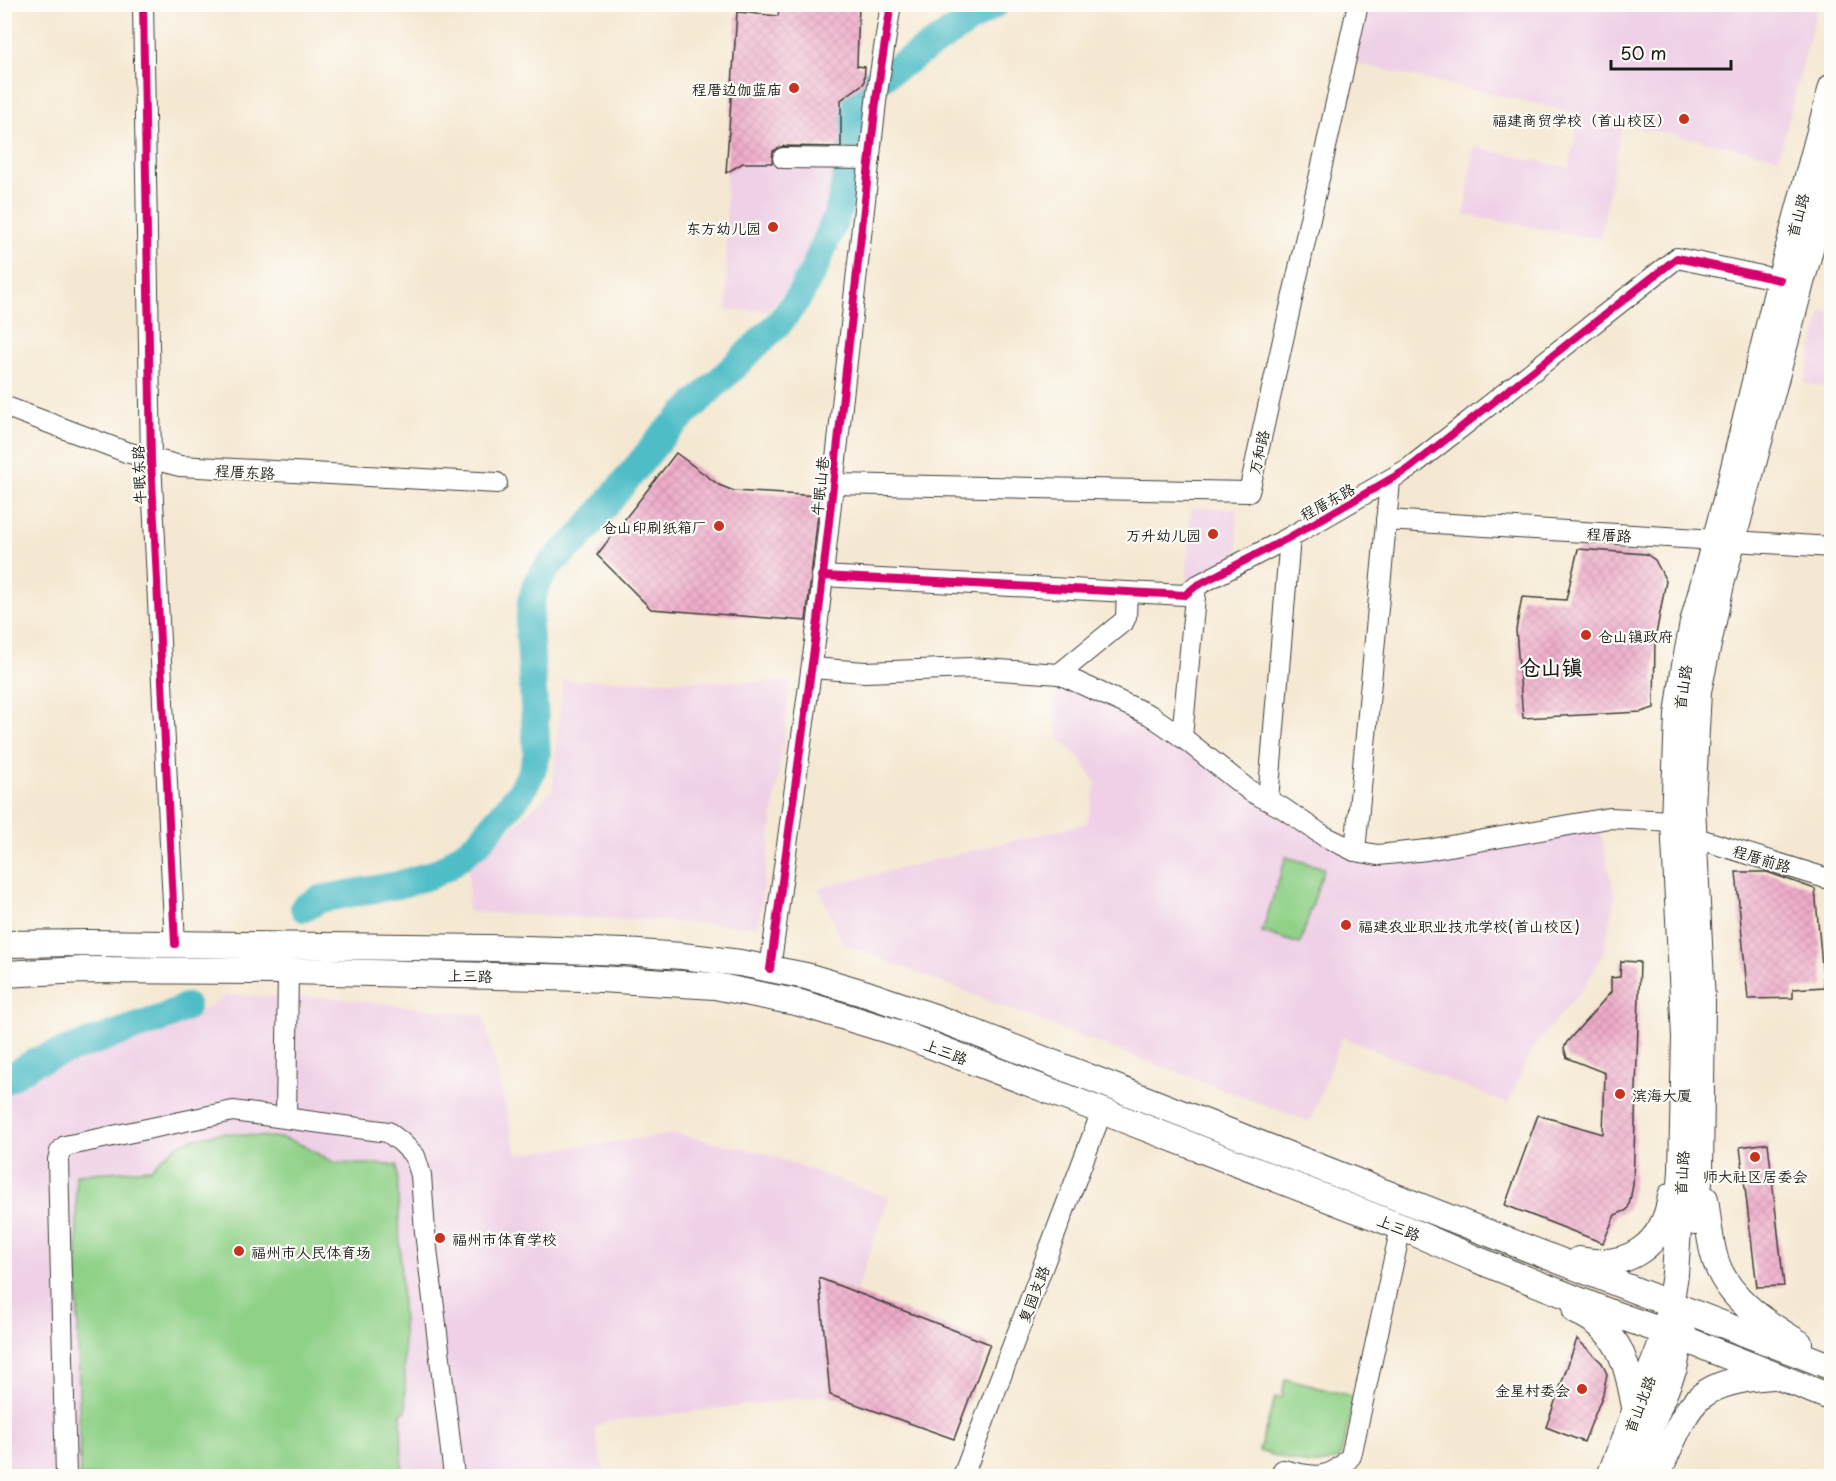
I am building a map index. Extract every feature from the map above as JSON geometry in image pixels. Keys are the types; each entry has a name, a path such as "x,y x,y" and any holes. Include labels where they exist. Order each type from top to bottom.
{"main road":[{"name":"首山路","path":"1678,1308 1684,1037 1683,829 1693,762 1698,691 1721,584 1724,539 1780,280 1832,87"},
{"name":"首山路","path":"1724,539 1832,166"},
{"name":"首山路","path":"1678,1308 1700,1172 1702,1002 1683,829"},
{"name":"上三路","path":"4,944 489,948 625,952 711,959 770,969 839,985 937,1018 1832,1367"},
{"name":"上三路","path":"4,974 82,970 288,971 584,978 681,982 725,987 800,1003 872,1023 1102,1111 1832,1398"},
{"path":"1535,1251 1603,1264 1636,1255 1660,1228 1670,1202 1683,1119"},
{"path":"1700,1172 1714,1256 1719,1270 1733,1291 1766,1321 1832,1362"},
{"path":"1473,1258 1496,1277 1591,1318 1611,1335 1626,1365 1636,1412"},
{"path":"1674,1335 1678,1308"},
{"name":"首山北路","path":"1610,1476 1636,1412 1674,1335"},
{"name":"首山北路","path":"1631,1476 1674,1368 1674,1335"},
{"path":"1656,1476 1686,1412 1695,1400 1720,1384 1777,1376"}],"street":[{"name":"牛眠东路","path":"143,4 151,460 175,944"},
{"name":"牛眠山巷","path":"770,969 812,668 866,159 891,4"},
{"name":"万和路","path":"832,484 1249,492 1358,4"},
{"path":"783,158 866,159"},
{"name":"程厝东路","path":"822,576 1185,595 1196,586 1390,481 1418,462 1677,258 1780,280"},
{"name":"程厝东路","path":"4,406 151,460 197,468 497,483"},
{"path":"1355,850 1390,481"},
{"name":"程厝路","path":"1386,520 1832,547"},
{"path":"1268,800 1290,537"},
{"path":"1182,736 1196,586"},
{"path":"1059,674 1124,621 1127,592"},
{"name":"程厝前路","path":"812,668 866,672 971,668 1059,674 1143,711 1182,736 1246,789 1268,800 1324,836 1355,850 1378,855 1427,850 1591,820 1630,818 1683,829 1832,880"},
{"path":"286,1118 288,971"},
{"path":"66,1476 58,1160 60,1152 65,1146 233,1111 388,1132 415,1156 421,1175 425,1232 454,1476"},
{"name":"复园支路","path":"963,1476 1102,1111"},
{"path":"1283,1470 1310,1476 1324,1476 1340,1468 1351,1456 1401,1227"}],"shaded area":[{"name":"福建商贸学校（首山校区）","path":"1372,5 1818,5 1779,157 1622,124 1600,239 1464,215 1474,147 1569,168 1580,114 1353,63"},
{"name":"东方幼儿园","path":"833,161 833,178 811,254 802,270 767,311 727,310 726,173 743,163"},
{"path":"1822,311 1831,313 1831,389 1804,383"},
{"name":"万升幼儿园","path":"1191,508 1236,508 1239,560 1186,589"},
{"path":"563,680 791,682 758,926 468,912 469,869 552,790"},
{"name":"福建农业职业技术学校(首山校区)","path":"1064,682 1103,696 1362,857 1576,827 1600,831 1615,896 1603,954 1587,983 1530,1052 1508,1104 1342,1037 1310,1122 1063,1030 843,944 819,888 1087,823 1096,784 1081,759 1058,738 1054,700"},
{"name":"福州市体育学校","path":"227,995 336,998 483,1015 517,1154 677,1134 760,1152 889,1198 856,1291 819,1278 830,1395 607,1422 594,1428 606,1476 5,1476 5,1091 24,1076 43,1066 80,1053 179,1026"}],"green space":[{"path":"1286,857 1324,868 1300,944 1262,932"},
{"name":"福州市人民体育场","path":"223,1133 282,1138 302,1145 335,1163 397,1165 406,1411 401,1413 402,1476 80,1476 76,1174 151,1169 175,1147 191,1139"},
{"path":"1285,1379 1360,1398 1354,1400 1340,1458 1319,1464 1309,1464 1259,1451 1275,1397 1282,1398"}],"building":[{"name":"程厝边伽蓝庙","path":"780,4 859,4 857,66 865,67 864,83 841,100 841,147 783,146 773,151 772,163 743,163 726,173 737,12 778,16"},
{"name":"仓山印刷纸箱厂","path":"676,453 719,485 734,491 820,496 806,621 651,609 597,555"},
{"name":"仓山镇政府","path":"1578,549 1646,554 1655,560 1666,581 1655,640 1654,708 1641,712 1523,718 1516,630 1522,597 1566,600"},
{"path":"1736,872 1767,872 1815,889 1824,987 1793,989 1793,998 1748,999"},
{"name":"滨海大厦","path":"1621,961 1640,962 1633,1185 1627,1210 1615,1215 1603,1243 1505,1205 1538,1115 1603,1134 1605,1073 1567,1058 1564,1048 1611,992 1611,978 1620,977"},
{"path":"1768,1143 1784,1286 1757,1287 1740,1147"},
{"path":"819,1278 990,1344 954,1439 830,1395"},
{"name":"金星村委会","path":"1577,1339 1602,1363 1607,1374 1603,1394 1584,1442 1546,1427"}],"waterway":[{"path":"304,908 320,899 398,885 431,875 447,867 479,842 521,792 537,755 529,627 531,602 537,582 551,563 579,538 663,435 779,323 798,298 814,269 839,210 848,169 857,99 862,90 995,4"},
{"path":"4,1081 36,1061 165,1017 186,1007"}],"cycle path":[{"path":"143,4 151,460 175,944"},
{"path":"770,969 818,620 877,93 891,4"},
{"path":"822,576 1185,595 1196,586 1290,537 1408,469 1677,258 1780,280"}],"place":[{"name":"程厝边伽蓝庙","path":"794,88"},
{"name":"福建商贸学校（首山校区）","path":"1684,119"},
{"name":"东方幼儿园","path":"773,227"},
{"name":"仓山印刷纸箱厂","path":"719,526"},
{"name":"万升幼儿园","path":"1213,534"},
{"name":"仓山镇政府","path":"1586,635"},
{"name":"福建农业职业技术学校(首山校区)","path":"1346,925"},
{"name":"滨海大厦","path":"1620,1094"},
{"name":"师大社区居委会","path":"1755,1157"},
{"name":"福州市体育学校","path":"440,1238"},
{"name":"福州市人民体育场","path":"239,1251"},
{"name":"金星村委会","path":"1582,1389"}],"district":[{"name":"仓山镇","path":"1551,666"}]}
